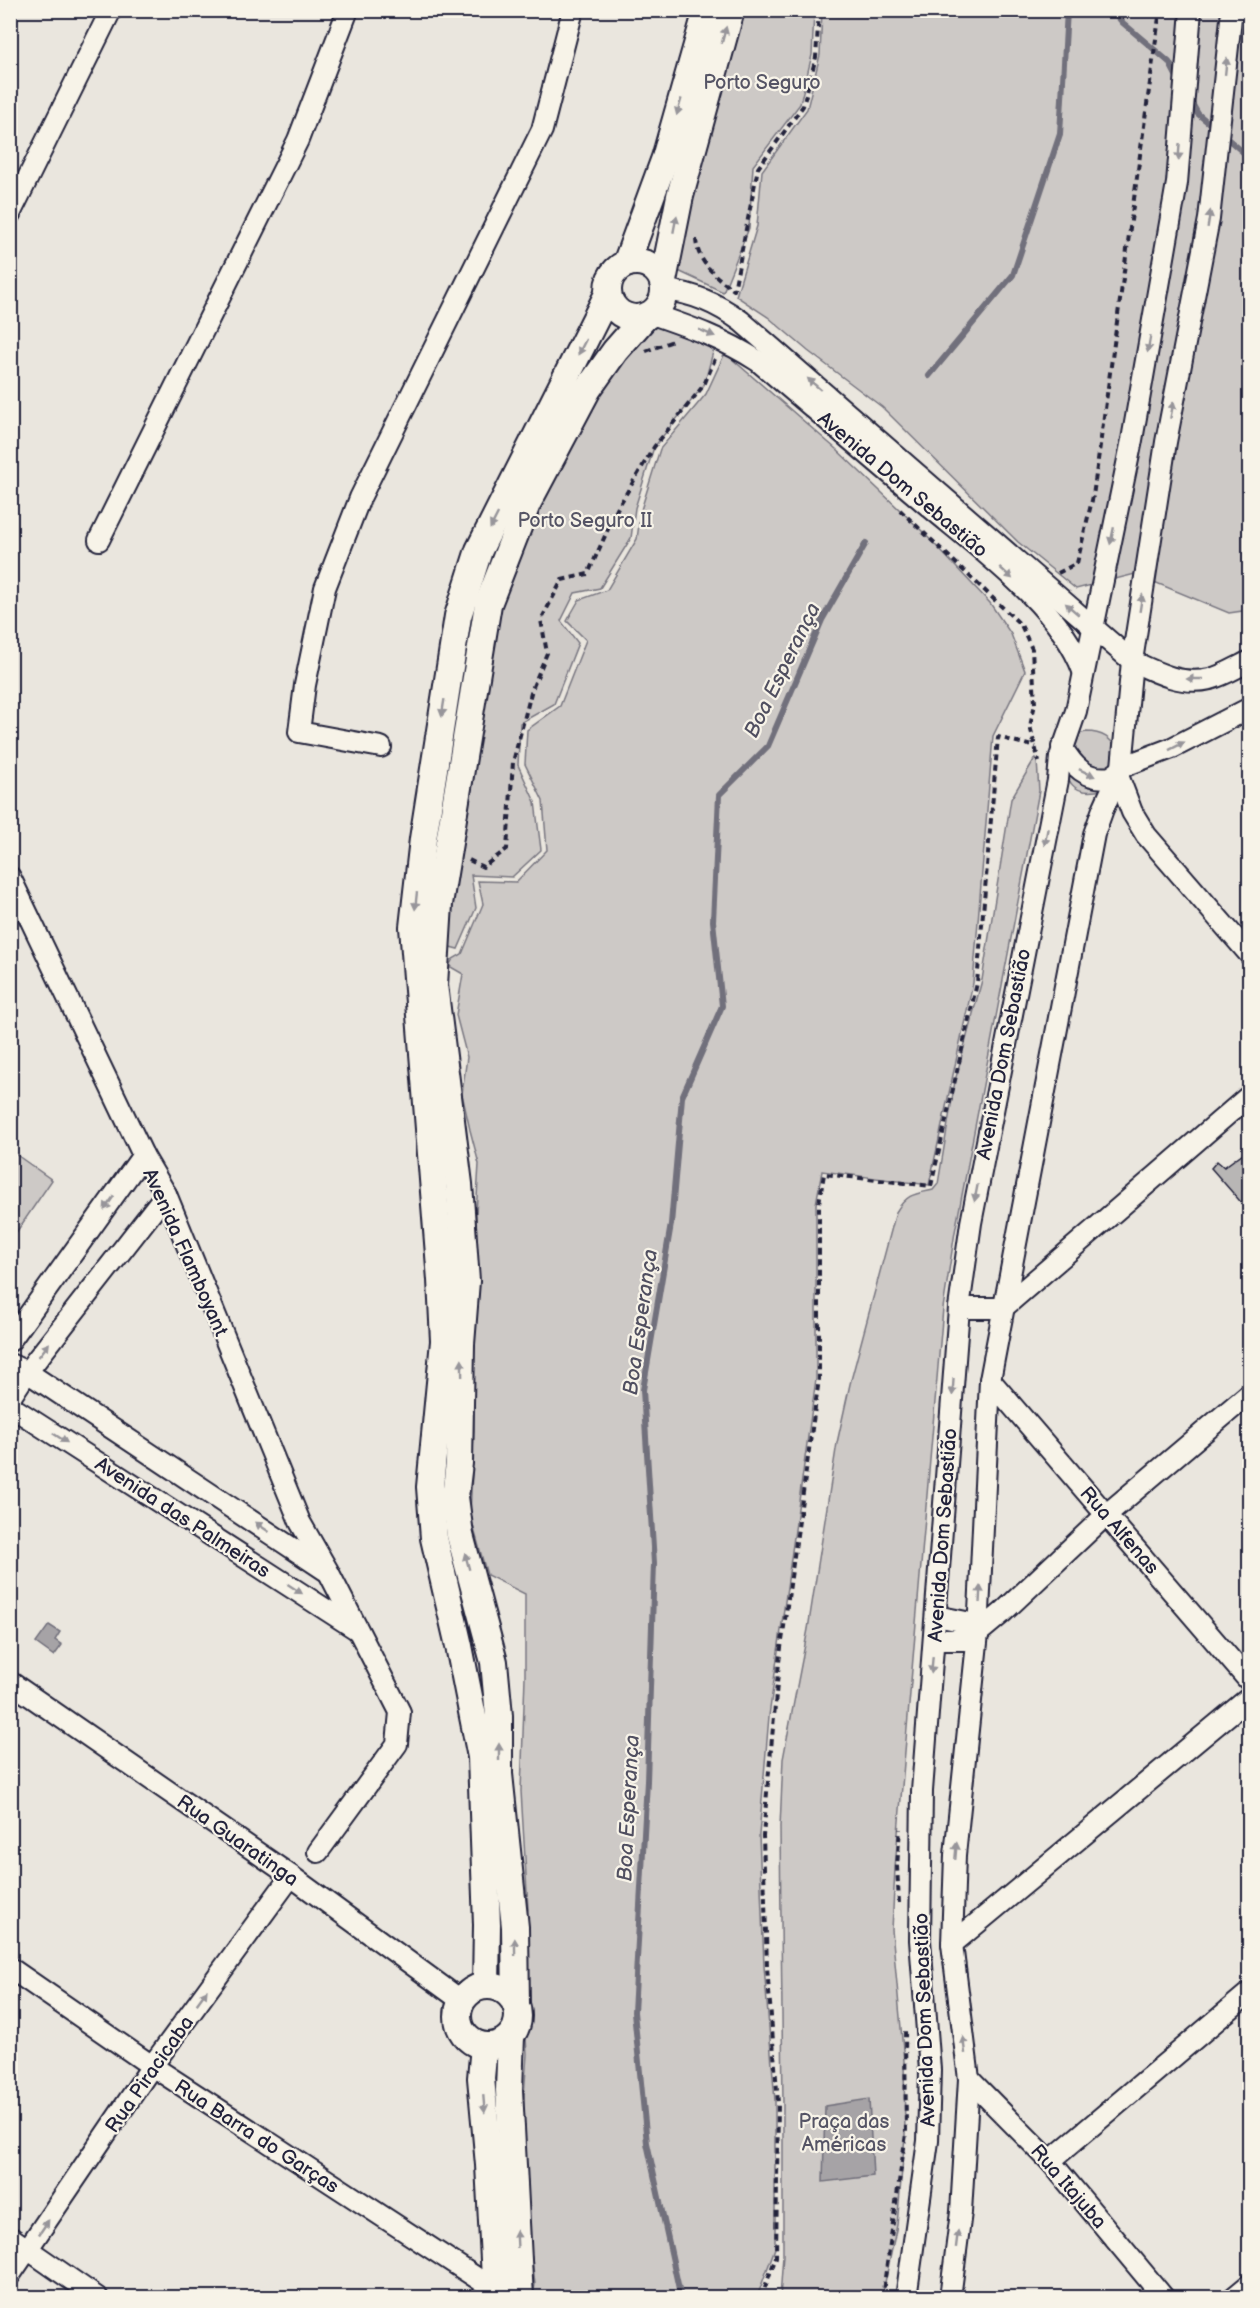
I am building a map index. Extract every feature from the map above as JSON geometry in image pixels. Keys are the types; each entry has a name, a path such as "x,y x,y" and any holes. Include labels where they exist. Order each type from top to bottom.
{"main road":[{"path":"626,264 665,158 707,10"},
{"path":"516,2005 504,1990 486,1986 468,1994 462,2001 458,2012 459,2024 464,2034 473,2042 483,2046 494,2046 503,2043 511,2036 517,2027 519,2016 516,2005 515,1927 499,1774 499,1716 494,1662 460,1535 456,1497 459,1463 461,1344 466,1281 459,1184 434,985 439,904 491,595 527,504 588,389 615,351 663,300 680,196 731,10"},
{"path":"486,1986 487,1925 481,1757 434,1538 430,1487 444,1341 413,927 423,839 458,616 479,550 608,294 612,276 626,264 644,263 652,267 664,286"},
{"path":"608,294 617,311 634,319 648,316"},
{"path":"505,2296 511,2036"},
{"path":"483,2046 481,2078 505,2296"}],"street":[{"path":"10,214 111,10"},
{"path":"99,540 298,140 348,10"},
{"path":"381,747 299,732 305,685 325,588 360,498 542,130 573,10"},
{"path":"1083,671 1132,440 1177,183 1191,10"},
{"path":"1232,10 1209,219 1166,442 1131,669 1121,772 1132,812 1146,835 1250,955"},
{"name":"Avenida Dom Sebastião","path":"664,286 697,296 728,312 1093,627 1131,669 1189,680 1210,679 1250,661"},
{"name":"Avenida Dom Sebastião","path":"648,316 688,326 722,339 758,361 1008,574 1056,624 1080,661 1083,671 1076,711 1062,747 1058,780 970,1223 959,1308 922,1791 920,1940 930,2070 928,2141 906,2298"},
{"path":"1062,747 1072,763 1090,776 1111,777 1250,708"},
{"name":"Avenida Dom Sebastião","path":"950,2298 961,2212 969,2079 952,1944 955,1855 978,1633 990,1380 1094,834 1108,797 1121,772"},
{"name":"Avenida Flamboyant","path":"10,877 143,1155 166,1194 300,1522 328,1571 400,1712 398,1744 318,1852"},
{"path":"959,1308 1003,1308 1250,1095"},
{"path":"10,1341 143,1155"},
{"path":"10,1398 19,1368 166,1194"},
{"name":"Avenida das Palmeiras","path":"19,1368 328,1571"},
{"name":"Rua Alfenas","path":"990,1380 1250,1682"},
{"path":"934,1640 966,1640 978,1633 1107,1514 1250,1393"},
{"name":"Avenida das Palmeiras","path":"10,1407 356,1629"},
{"path":"936,1616 966,1622 978,1633"},
{"name":"Rua Guaratinga","path":"10,1683 291,1876 462,2001"},
{"path":"952,1944 1250,1697"},
{"name":"Rua Piracicaba","path":"10,2275 152,2066 291,1876"},
{"name":"Rua Barra do Garças","path":"10,1968 152,2066 505,2296"},
{"path":"1050,2161 1250,1992"},
{"name":"Rua Itajuba","path":"969,2079 1050,2161 1164,2298"},
{"path":"10,2237 98,2298"},
{"path":"1233,2298 1250,2284"}],"path":[{"path":"728,312 758,168 803,106 816,57 819,10"},
{"path":"1056,575 1077,563 1093,496 1160,10"},
{"path":"695,234 696,244 711,273 743,298"},
{"path":"691,254 696,244"},
{"path":"470,851 469,861 483,867 507,849 513,762 532,689 547,653 542,620 546,610 562,580 588,574 617,509 654,447 704,385 722,339"},
{"path":"639,356 647,350 675,340"},
{"path":"761,2298 776,2257 778,2103 767,1968 763,1836 779,1662 819,1379 819,1203 824,1174 931,1186 977,983 998,737 1036,747 1030,726 1035,704 1032,649 1020,625 896,506"}],"green space":[{"name":"Porto Seguro","path":"740,11 814,11 812,55 800,104 753,166 749,228 723,292 672,268"},
{"path":"822,11 1249,11 1249,610 1229,613 1135,574 1076,589 1018,542 882,407 808,351 768,317 736,296 757,226 762,171 807,109 820,55"},
{"name":"Porto Seguro II","path":"658,324 716,341 704,385 654,447 635,508 631,538 600,588 575,593 561,621 578,643 554,704 520,723 518,765 535,802 541,850 512,877 471,875 476,908 458,949 446,946 452,876 494,606 591,394 618,360"},
{"path":"725,353 836,449 922,531 990,603 1011,634 1025,671 993,736 973,983 929,1185 822,1171 816,1204 816,1379 769,1716 759,1835 764,1966 775,2101 775,2248 757,2297 533,2297 535,2284 525,2201 521,2139 527,2054 521,1953 528,1909 521,1791 525,1594 487,1575 470,1515 474,1431 474,1334 478,1281 476,1214 479,1164 462,1094 467,1057 456,1015 463,974 449,966 453,959 462,954 483,904 478,881 516,882 547,850 543,801 525,764 527,730 560,706 586,640 567,621 579,600 607,590 637,539 641,510 660,449 706,394"},
{"path":"1086,732 1106,737 1119,753 1104,789 1084,791 1077,789 1068,779 1062,754 1078,734"},
{"name":"Praça das Américas","path":"1035,758 1039,791 955,1232 943,1308 895,1868 892,1930 904,2061 905,2136 897,2225 882,2297 780,2298 783,2255 780,1827 783,1759 808,1629 837,1443 850,1384 896,1212 908,1198 933,1190 938,1184 955,1081 982,980 1011,799"},
{"path":"11,1151 52,1180 11,1240"}],"shaded area":[{"path":"49,1625 60,1632 55,1640 62,1645 54,1656 36,1643"},
{"path":"869,2099 873,2176 823,2182 825,2106"}],"building":[{"path":"1250,1148 1250,1205 1246,1208 1211,1168 1217,1161 1224,1167"}],"waterway":[{"name":"Boa Esperança","path":"929,376 1013,275 1060,134 1067,10"},
{"path":"1112,10 1123,23 1169,62 1179,81"},
{"path":"1190,100 1198,114 1215,128"},
{"path":"1223,135 1250,158"},
{"name":"Boa Esperança","path":"681,2298 647,2143 634,2012 647,1781 654,1563 643,1390 671,1224 682,1097 722,1006 713,921 719,795 768,746 822,620 866,543"}]}
